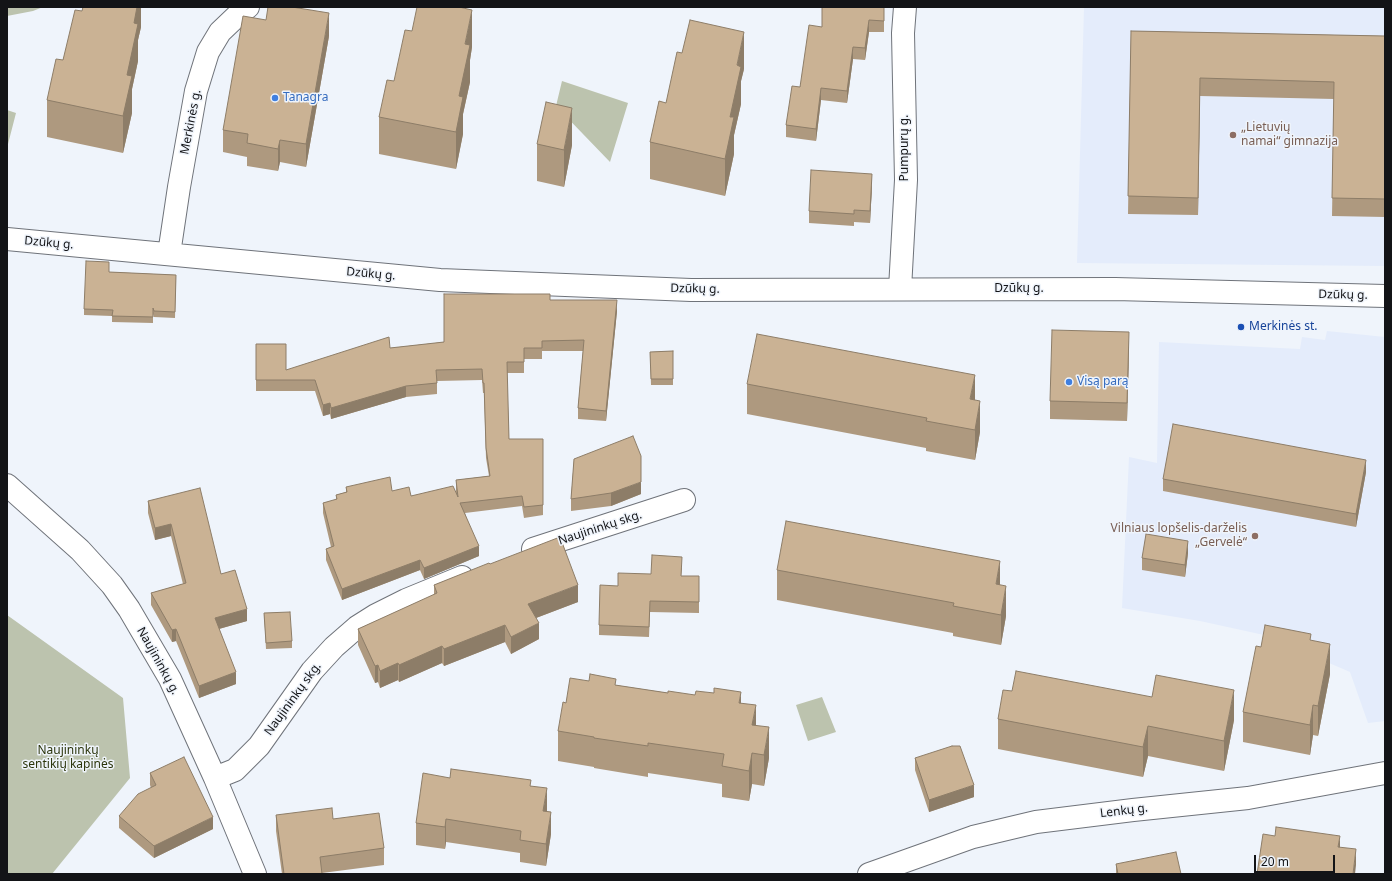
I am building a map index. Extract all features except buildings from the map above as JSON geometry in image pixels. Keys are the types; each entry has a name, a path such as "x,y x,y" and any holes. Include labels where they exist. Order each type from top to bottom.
{"street":[{"name":"Merkinės g.","path":"169,254 196,90 208,52 220,32 248,7"},
{"name":"Pumpurų g.","path":"900,289 906,180 903,33 904,7"},
{"name":"Dzūkų g.","path":"7,239 440,280 691,290 1115,289 1385,296"},
{"name":"Naujininkų g.","path":"7,485 80,550 112,585 147,638 170,679 215,778 255,874"},
{"name":"Naujininkų skg.","path":"513,556 684,500"},
{"name":"Naujininkų skg.","path":"215,778 235,770 259,746 312,671 334,647 357,627 376,615 406,600 477,571"},
{"name":"Lenkų g.","path":"869,874 973,837 1036,822 1133,810 1234,800 1385,773"}],"shaded area":[{"name":"„Lietuvių namai“ gimnazija","path":"1084,7 1385,7 1385,266 1077,263"},
{"name":"Vilniaus lopšelis-darželis „Gervelė“","path":"1327,331 1385,337 1385,721 1368,723 1350,672 1264,635 1200,621 1122,608 1129,457 1157,463 1159,342 1300,349 1302,337 1325,340"}],"green space":[{"path":"7,7 43,7 33,11 7,16"},
{"path":"562,81 628,103 610,162 556,106"},
{"path":"7,110 16,113 7,148"},
{"name":"Naujininkų sentikių kapinės","path":"7,615 123,698 130,778 52,874 7,874"},
{"path":"822,697 836,732 808,741 796,705"}],"place":[{"name":"Tanagra","path":"275,98"},
{"name":"„Lietuvių namai“ gimnazija","path":"1233,135"},
{"name":"Merkinės st.","path":"1241,327"},
{"name":"Visą parą","path":"1069,382"},
{"name":"Vilniaus lopšelis-darželis „Gervelė“","path":"1255,536"}]}
